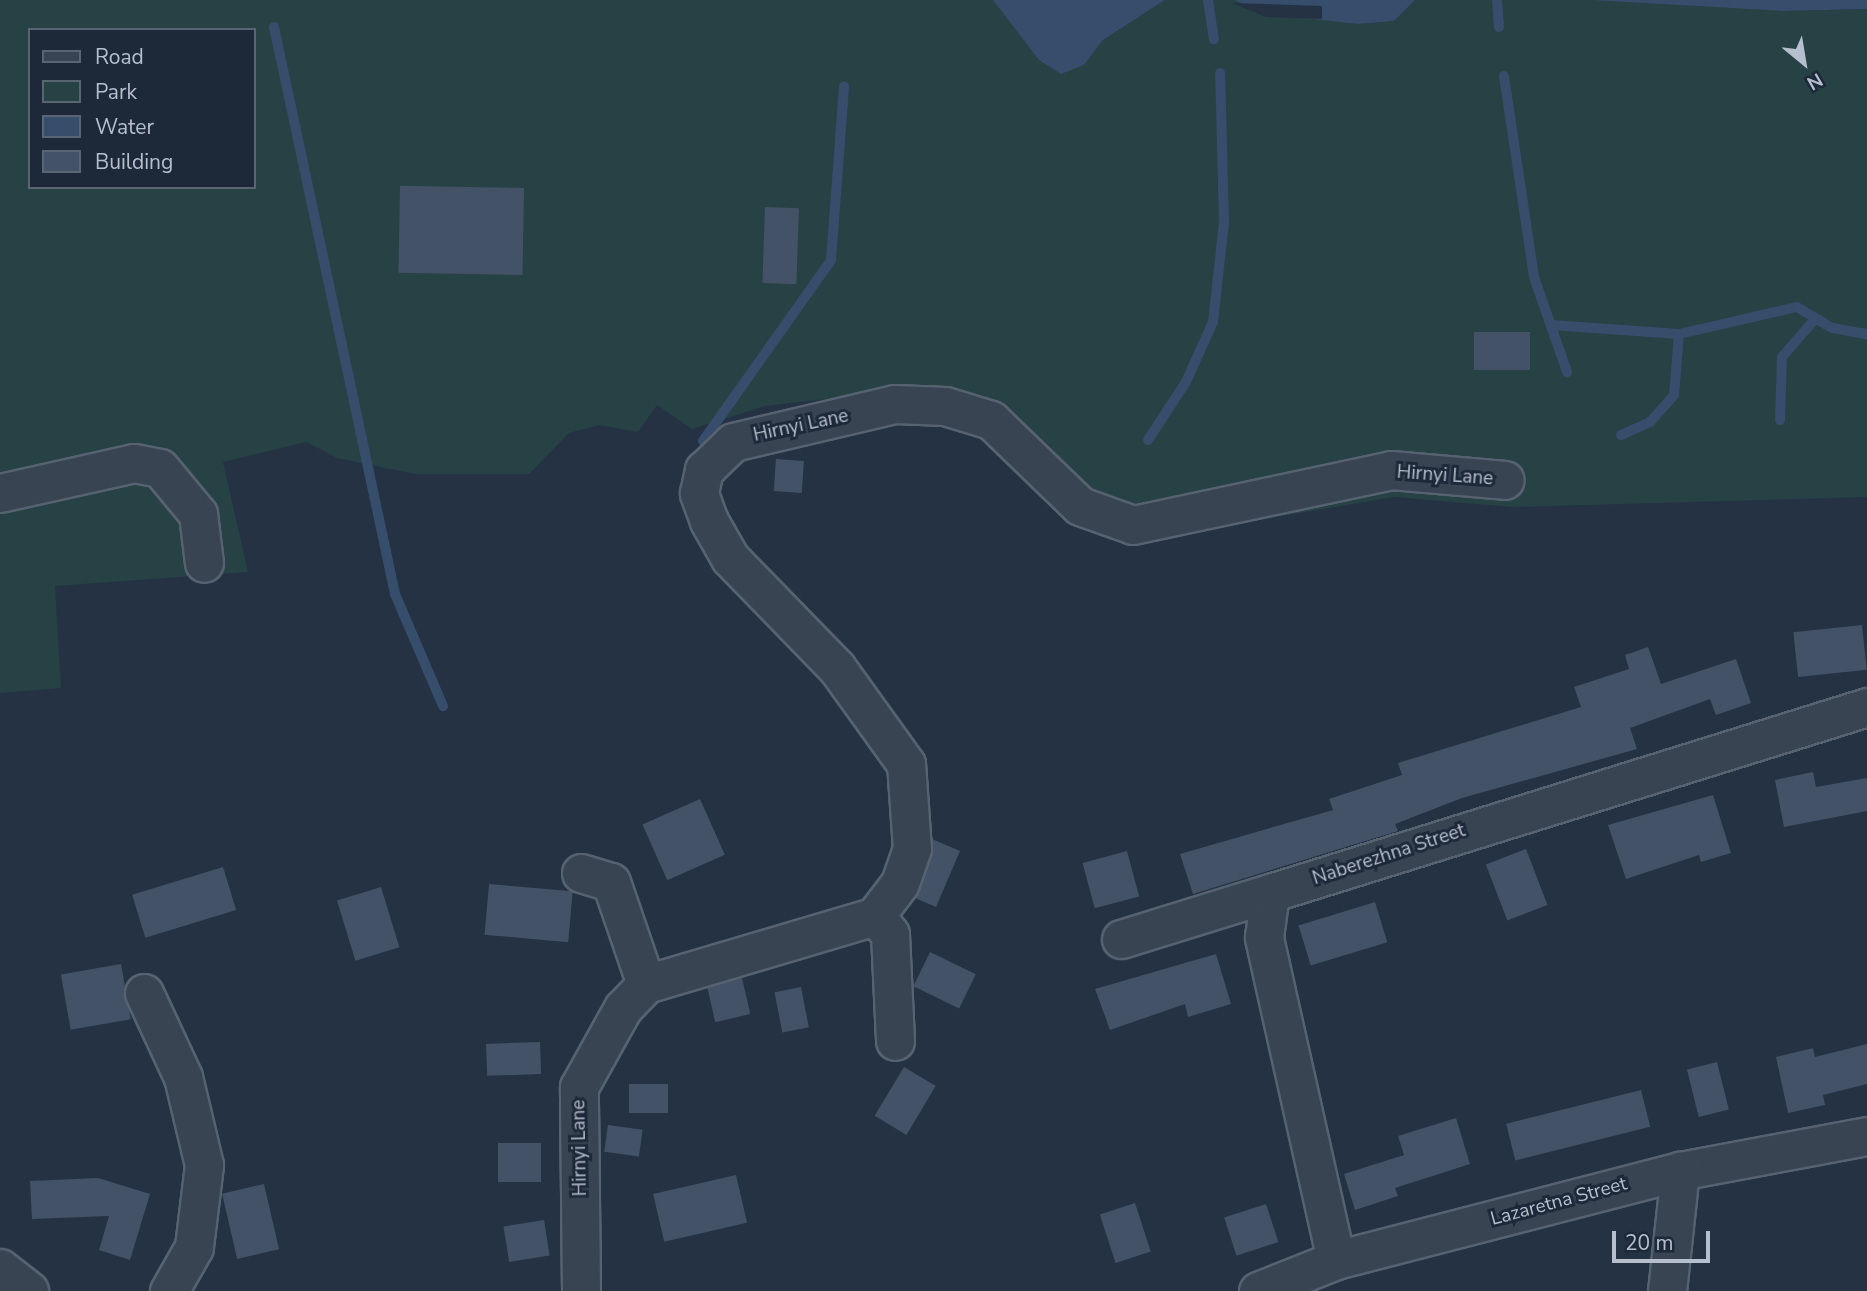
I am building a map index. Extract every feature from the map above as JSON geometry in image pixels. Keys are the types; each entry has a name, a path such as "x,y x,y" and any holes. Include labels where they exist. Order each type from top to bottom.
{"street":[{"name":"Hirnyi Lane","path":"875,916 900,883 912,849 906,764 837,668 730,558 709,521 699,493 704,470 733,442 895,404 945,406 991,420 1080,506 1133,525 1391,470 1505,480"},
{"path":"0,493 134,463 160,468 198,514 204,564"},
{"name":"Naberezhna Street","path":"1121,939 1867,707"},
{"path":"581,873 611,882 646,984 875,916 890,934 895,1041"},
{"path":"1270,893 1264,937 1336,1260"},
{"name":"Hirnyi Lane","path":"581,1291 579,1087 623,1008 646,984"},
{"path":"145,993 183,1077 204,1165 194,1247 169,1291"},
{"name":"Lazaretna Street","path":"1258,1291 1336,1260 1680,1171 1867,1136"},
{"path":"1667,1291 1680,1171"},
{"path":"0,1268 29,1291"}],"green space":[{"path":"0,0 993,0 1084,65 1103,40 1165,0 1234,0 1358,24 1394,21 1415,0 1675,0 1784,11 1867,9 1867,497 1512,507 1394,497 1159,537 1100,535 1049,501 983,437 827,399 765,406 692,429 657,405 638,432 599,425 569,433 529,474 415,474 337,458 306,442 223,462 248,572 55,586 61,688 0,693"}],"water":[{"path":"993,0 1165,0 1103,40 1084,65 1061,74 1039,60"},
{"path":"1234,0 1415,0 1394,21 1358,24 1267,14"},
{"path":"1592,0 1867,0 1867,9 1784,11"}],"pier":[{"path":"1232,3 1322,6 1322,19 1266,17"}],"building":[{"path":"400,186 524,188 522,275 399,273"},
{"path":"765,207 799,208 796,284 762,283"},
{"path":"1474,332 1530,332 1530,370 1474,370"},
{"path":"776,459 804,461 802,493 774,491"},
{"path":"1862,625 1867,670 1798,677 1793,632"},
{"path":"1648,647 1661,684 1736,659 1751,703 1716,715 1710,699 1630,728 1637,749 1462,798 1395,824 1398,831 1193,894 1180,854 1333,810 1329,799 1402,775 1398,763 1581,707 1574,687 1629,669 1625,655"},
{"path":"1813,772 1816,787 1867,778 1867,811 1784,827 1775,780"},
{"path":"1713,795 1731,853 1701,862 1699,855 1626,879 1608,825"},
{"path":"700,799 725,855 667,880 642,825"},
{"path":"932,839 960,851 936,907 915,898"},
{"path":"1526,849 1548,905 1507,920 1486,864"},
{"path":"1127,851 1139,896 1095,908 1083,863"},
{"path":"223,867 236,910 145,938 132,895"},
{"path":"489,884 573,891 568,942 485,935"},
{"path":"381,887 399,947 355,961 337,900"},
{"path":"1375,902 1387,942 1311,966 1298,925"},
{"path":"930,952 976,974 959,1009 913,986"},
{"path":"1216,954 1231,1004 1188,1017 1185,1004 1110,1030 1095,989"},
{"path":"121,964 131,1019 71,1030 61,975"},
{"path":"742,978 750,1014 715,1022 707,986"},
{"path":"801,987 809,1027 782,1032 774,992"},
{"path":"540,1042 541,1074 487,1076 486,1044"},
{"path":"1867,1044 1867,1084 1823,1095 1825,1105 1788,1113 1776,1057 1813,1048 1815,1057"},
{"path":"1717,1062 1729,1110 1699,1117 1687,1069"},
{"path":"904,1067 936,1086 906,1135 875,1116"},
{"path":"629,1084 668,1084 668,1113 629,1113"},
{"path":"1641,1090 1650,1127 1515,1160 1506,1124"},
{"path":"1456,1118 1470,1164 1395,1188 1398,1196 1355,1210 1344,1174 1404,1155 1398,1136"},
{"path":"608,1125 643,1130 639,1157 604,1152"},
{"path":"498,1143 541,1143 541,1182 498,1182"},
{"path":"736,1175 747,1223 664,1242 653,1194"},
{"path":"98,1178 150,1194 130,1260 99,1250 109,1216 32,1219 30,1181"},
{"path":"264,1184 279,1249 237,1259 222,1194"},
{"path":"1135,1203 1151,1252 1116,1263 1100,1214"},
{"path":"1266,1204 1278,1242 1237,1256 1224,1218"},
{"path":"544,1220 550,1256 509,1262 504,1226"}],"waterway":[{"path":"1208,0 1214,40"},
{"path":"1497,0 1499,27"},
{"path":"274,27 395,594 443,706"},
{"path":"1148,440 1186,382 1213,322 1224,222 1220,73"},
{"path":"1504,76 1534,277 1567,372"},
{"path":"703,441 831,260 844,86"},
{"path":"1552,325 1679,334 1797,307 1832,328 1867,334"},
{"path":"1780,420 1782,357 1815,319"},
{"path":"1621,435 1650,422 1674,395 1679,334"}]}
